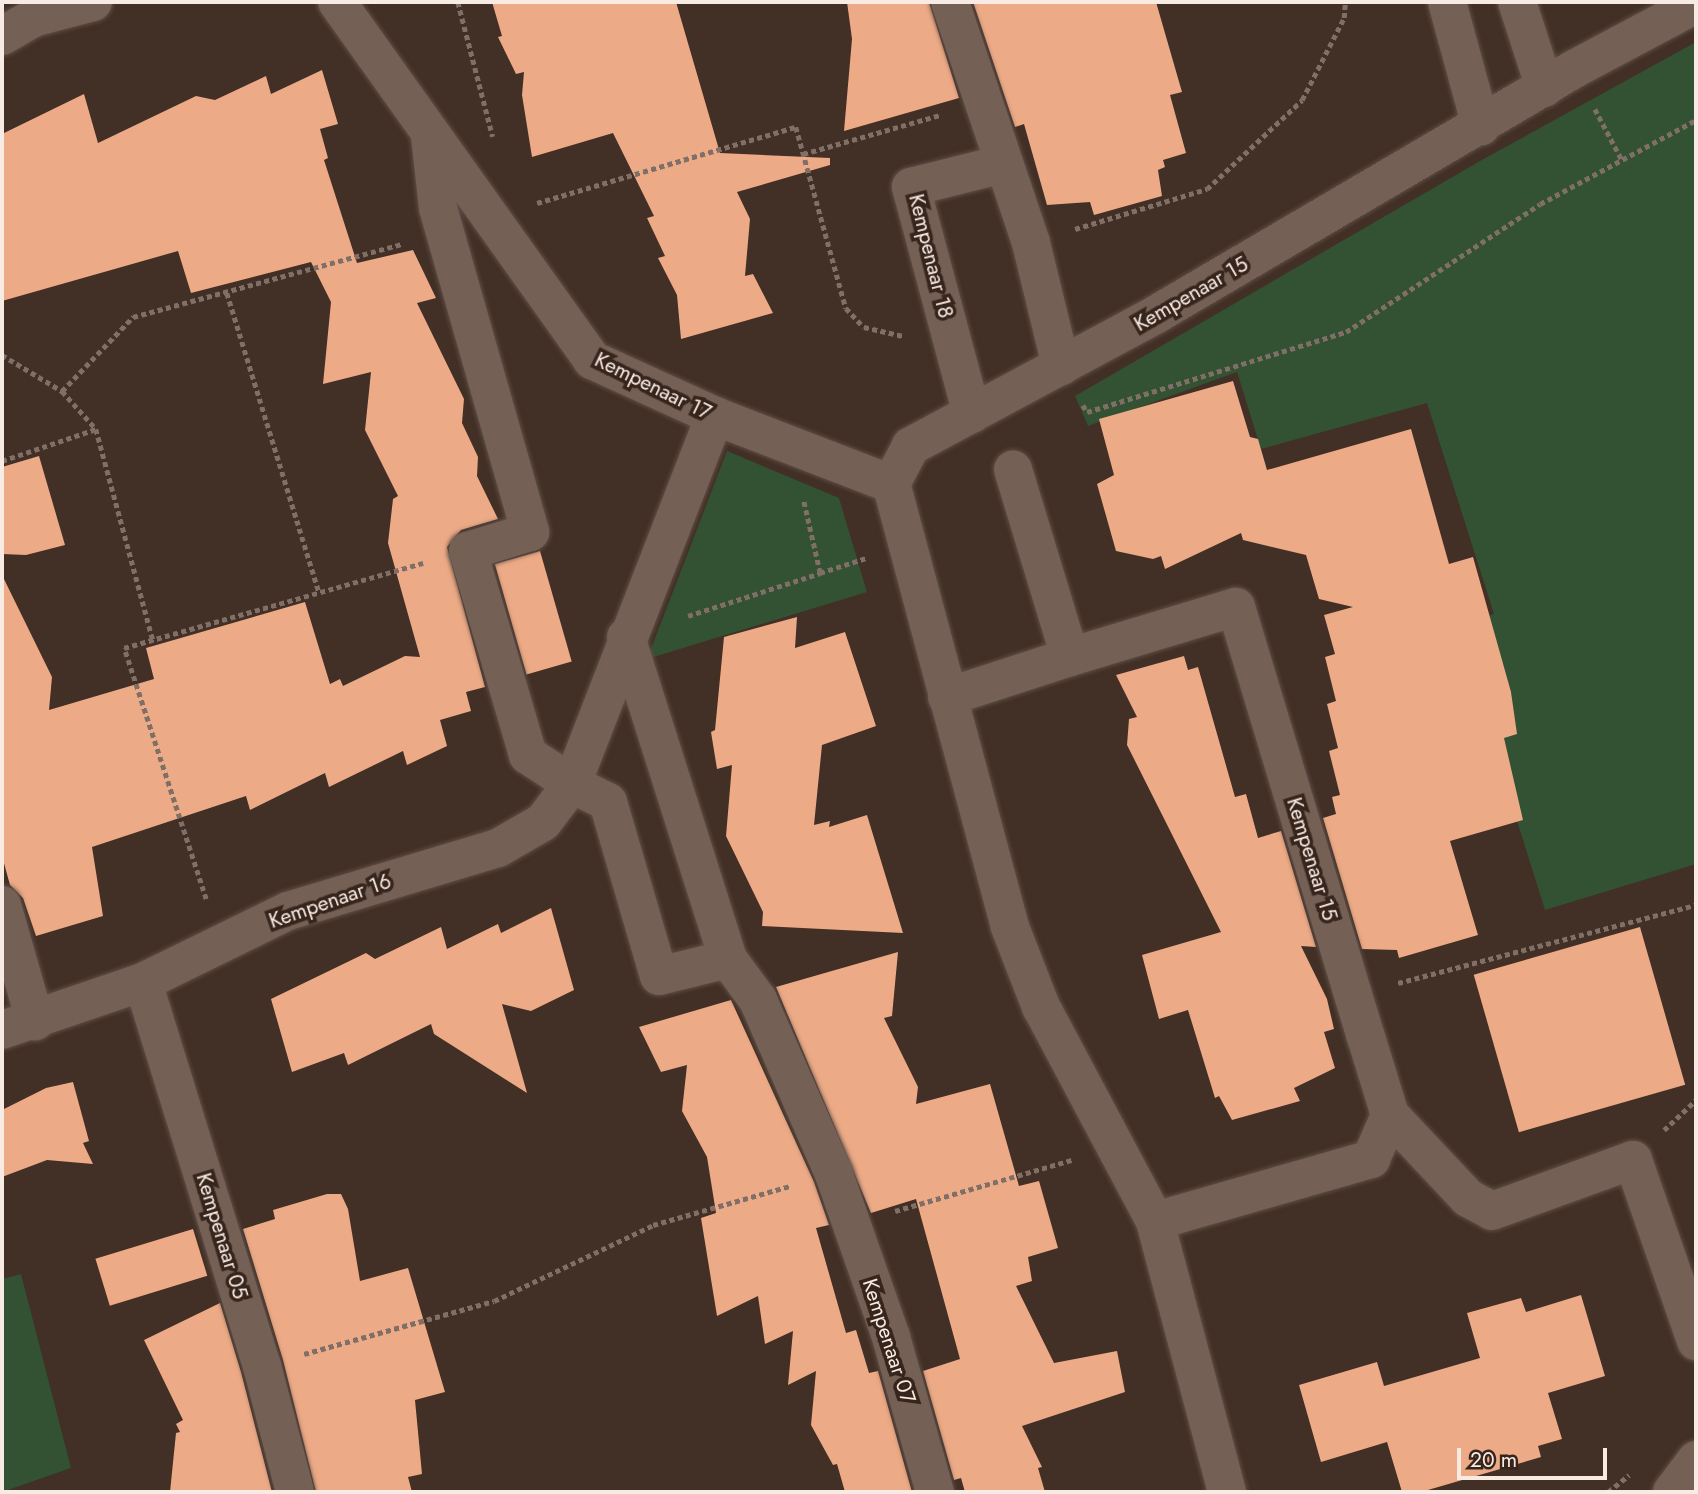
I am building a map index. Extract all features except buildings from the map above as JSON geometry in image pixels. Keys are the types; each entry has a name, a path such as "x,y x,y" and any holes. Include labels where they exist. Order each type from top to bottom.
{"street":[{"path":"2,36 33,18 93,2"},
{"name":"Kempenaar 17","path":"337,2 592,360 715,416 891,484"},
{"path":"950,2 1031,243 1061,366"},
{"path":"1447,2 1481,126"},
{"path":"1517,2 1559,78"},
{"name":"Kempenaar 15","path":"891,484 911,446 1061,366 1481,126 1559,78 1696,4"},
{"name":"Kempenaar 17","path":"430,136 445,232 530,532 468,551"},
{"name":"Kempenaar 18","path":"972,414 911,187 1003,164"},
{"name":"Kempenaar 16","path":"2,905 18,1025 143,982 288,911 498,848 544,822 572,784 626,637 715,416"},
{"path":"1013,469 1070,657"},
{"path":"891,484 1010,927 1041,1007 1155,1221 1227,1492"},
{"path":"468,551 528,755 572,784 608,802 659,976 728,959"},
{"name":"Kempenaar 15","path":"947,697 1236,607 1390,1115 1468,1198 1492,1211 1633,1160 1696,1341"},
{"path":"626,637 728,959 758,1000 842,1196"},
{"name":"Kempenaar 05","path":"143,982 262,1366 295,1492"},
{"path":"1155,1221 1371,1159 1390,1115"},
{"name":"Kempenaar 07","path":"842,1196 891,1337 934,1492"},
{"path":"1672,1492 1696,1461"}],"path":[{"path":"1031,243 1207,188 1302,100 1344,18 1345,2"},
{"path":"1559,78 1622,160"},
{"path":"803,154 983,102"},
{"path":"1061,366 1087,412 1346,331 1540,204 1696,120"},
{"path":"523,208 796,127 846,308 864,327 954,348"},
{"path":"62,391 133,317 445,232"},
{"path":"227,293 319,592"},
{"path":"2,355 62,391 96,429 153,640"},
{"path":"2,461 96,429"},
{"path":"626,637 820,573 791,447"},
{"path":"221,943 124,648 468,551"},
{"path":"1353,995 1696,905"},
{"path":"262,1366 494,1301 653,1225 842,1196 1116,1148"}],"green space":[{"path":"1696,42 1696,864 1545,910 1456,627 1494,614 1427,403 1261,449 1237,372 1088,426 1075,396 1480,161"},
{"path":"727,451 839,498 867,592 647,659"},
{"path":"21,1274 71,1468 2,1492 2,1279"}]}
